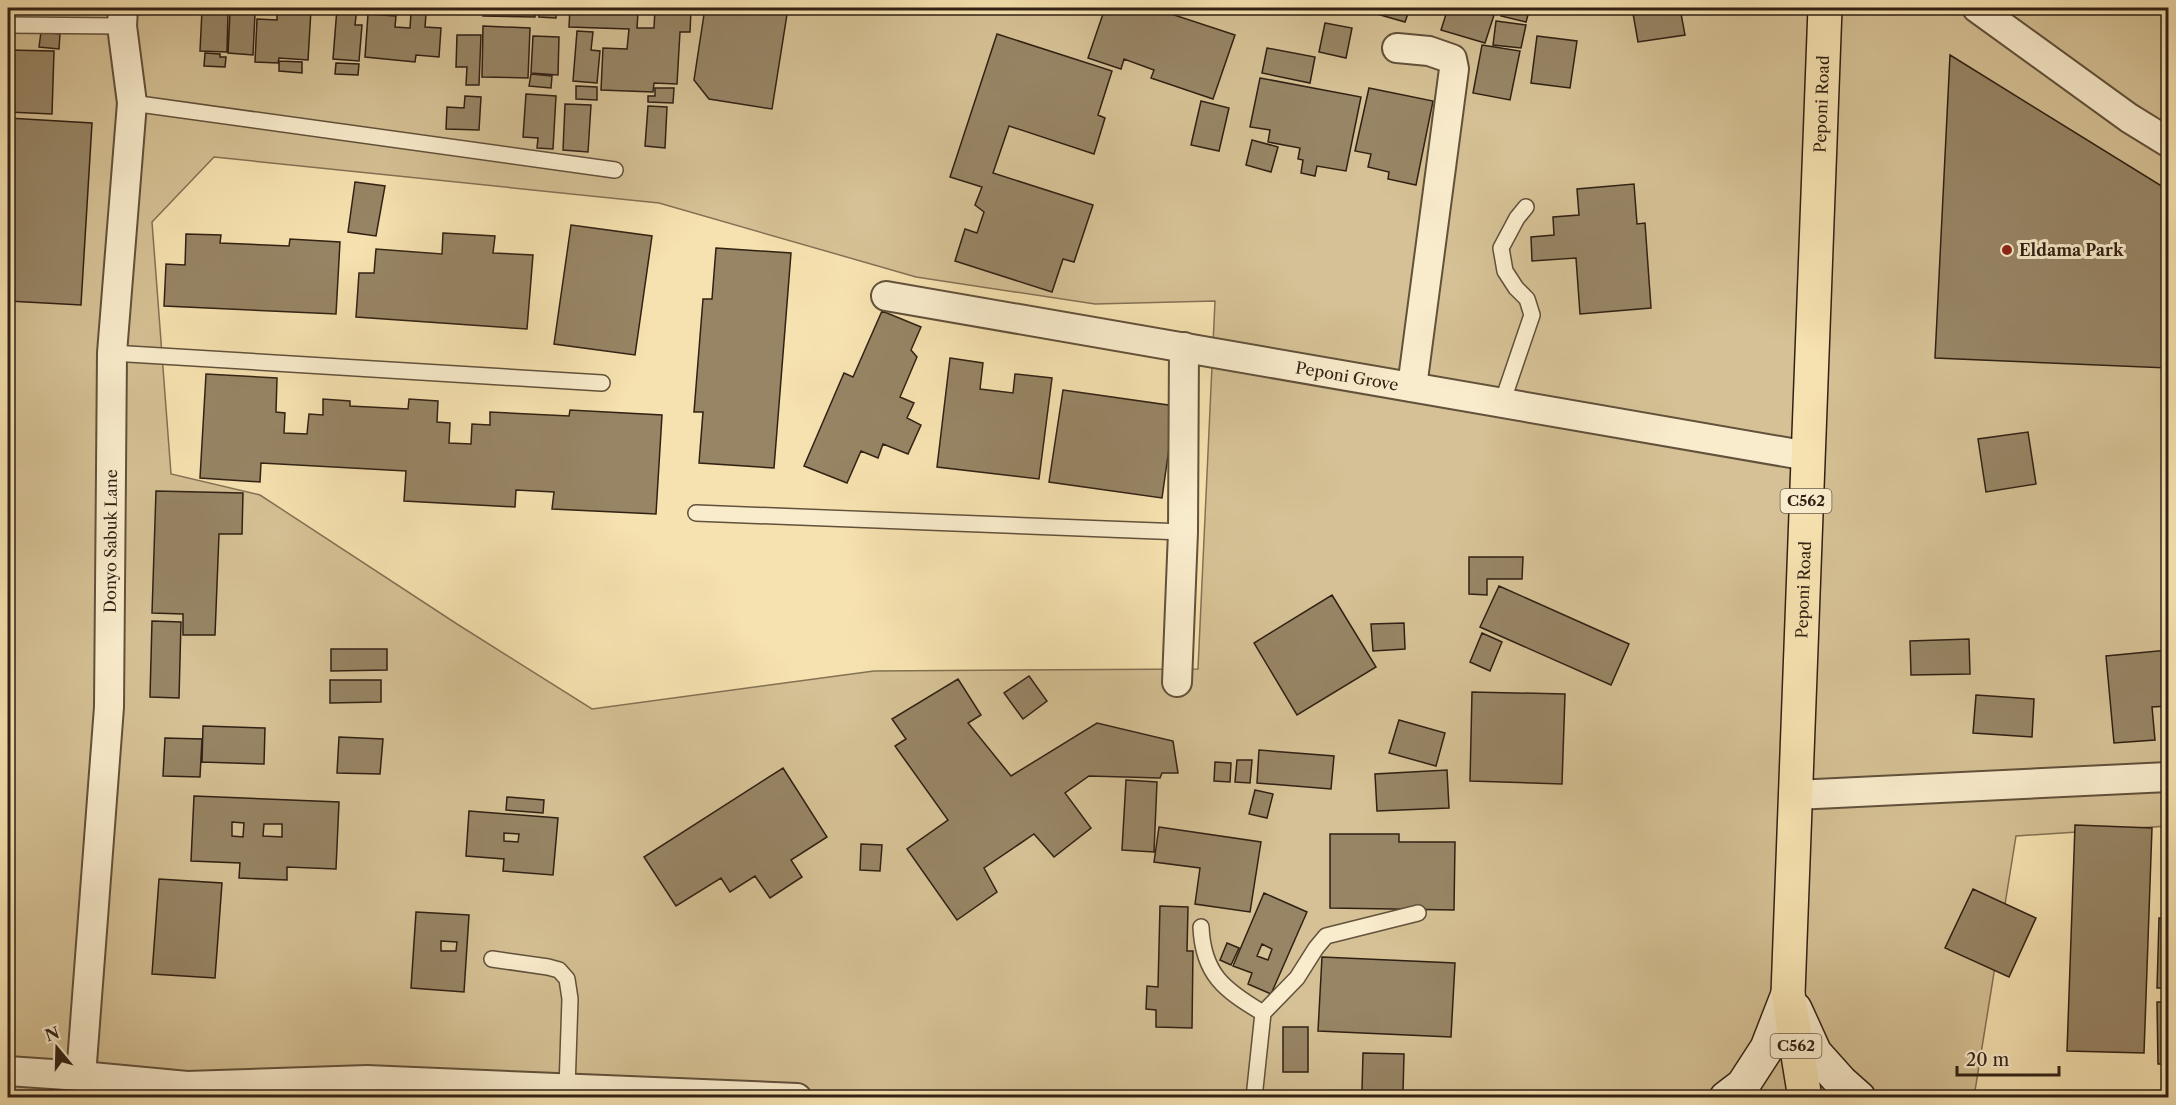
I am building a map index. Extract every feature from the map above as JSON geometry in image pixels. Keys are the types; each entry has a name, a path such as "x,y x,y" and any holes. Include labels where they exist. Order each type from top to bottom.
{"main road":[{"name":"Peponi Road","path":"1805,1098 1788,994 1825,8"},
{"name":"C562","path":"1788,994 1789,1098"}],"street":[{"path":"1977,8 2129,118 2169,142"},
{"name":"Donyo Sabuk Lane","path":"81,1076 109,707 112,353 132,102 123,17"},
{"path":"1397,48 1444,54 1452,59 1454,69 1412,387"},
{"name":"Peponi Grove","path":"886,296 1808,456"},
{"path":"1176,682 1183,532 1184,347"},
{"path":"1795,795 2169,777"},
{"path":"1726,1098 1743,1085 1767,1048 1788,994"},
{"path":"1788,994 1815,1053 1858,1098"},
{"path":"8,1071 81,1076 187,1092 367,1089 560,1091 797,1098"}],"lane":[{"path":"8,25 123,17"},
{"path":"132,102 615,170"},
{"path":"1502,402 1532,315 1527,299 1516,288 1505,271 1501,248 1517,218 1526,207"},
{"path":"112,353 602,384"},
{"path":"696,513 1183,532"},
{"path":"1254,1098 1263,1013 1297,978 1326,936 1418,913"},
{"path":"1201,927 1202,947 1209,969 1236,997 1263,1013"},
{"path":"492,959 548,967 559,970 567,979 570,999 560,1091"}],"shaded area":[{"path":"8,8 2168,8 2168,826 2016,836 1974,1097 8,1097","holes":["214,157 659,203 916,277 1095,304 1215,301 1198,669 874,671 592,709 260,495 171,474 152,222"]}],"building":[{"path":"277,8 311,10 308,60 279,58 278,63 255,62 257,19 277,20"},
{"path":"337,8 357,8 355,25 362,25 359,61 333,59"},
{"path":"374,8 421,8 420,11 373,11"},
{"path":"459,8 474,8 474,13 459,14"},
{"path":"483,8 535,8 535,17 483,16"},
{"path":"539,8 556,8 556,18 539,17"},
{"path":"570,8 609,8 609,10 638,12 637,28 654,28 655,9 691,10 690,32 680,32 677,84 654,83 653,92 601,90 603,48 627,49 629,29 569,27"},
{"path":"705,8 788,8 772,109 709,99 694,80"},
{"path":"1105,8 1153,8 1235,35 1213,99 1151,78 1154,70 1124,59 1121,69 1088,58"},
{"path":"1356,8 1410,8 1405,22"},
{"path":"1448,8 1469,8 1494,15 1485,43 1441,30"},
{"path":"1503,8 1530,8 1526,22 1501,16"},
{"path":"1632,8 1680,8 1685,35 1638,42"},
{"path":"202,10 228,11 227,52 200,51"},
{"path":"230,13 255,14 253,55 228,53"},
{"path":"411,13 426,14 425,27 441,28 439,57 416,55 415,62 365,57 368,14 396,16 395,27 410,28"},
{"path":"1496,21 1526,25 1521,48 1493,45"},
{"path":"1325,23 1352,28 1346,58 1319,52"},
{"path":"483,26 530,28 528,78 482,77"},
{"path":"577,31 593,32 591,50 600,51 597,83 573,81"},
{"path":"41,32 60,34 59,49 39,47"},
{"path":"997,34 1112,71 1098,115 1105,118 1094,154 1009,126 993,173 1093,205 1074,262 1063,259 1052,292 955,261 965,229 977,233 984,212 975,205 982,187 950,177"},
{"path":"457,35 481,35 479,85 466,85 467,67 456,67"},
{"path":"533,36 559,37 558,75 531,73"},
{"path":"1537,36 1577,41 1570,88 1531,83"},
{"path":"1482,45 1520,51 1510,100 1473,93"},
{"path":"1267,48 1315,57 1310,83 1262,73"},
{"path":"8,50 54,51 52,114 8,112"},
{"path":"205,53 220,54 220,57 226,57 225,67 204,66"},
{"path":"1950,55 2168,190 2168,368 1935,358"},
{"path":"279,61 302,62 302,73 279,71"},
{"path":"336,63 359,64 358,75 335,74"},
{"path":"531,74 552,76 551,88 529,86"},
{"path":"1260,78 1361,97 1346,171 1317,166 1315,176 1301,173 1303,160 1298,159 1300,148 1268,142 1270,130 1250,127"},
{"path":"576,86 597,87 597,100 576,99"},
{"path":"655,88 674,88 673,103 648,102 648,96 655,96"},
{"path":"1369,88 1433,101 1416,185 1388,179 1389,172 1368,167 1371,154 1355,151"},
{"path":"526,94 556,96 553,149 537,148 538,138 523,137"},
{"path":"465,96 481,97 479,130 446,129 447,107 464,108"},
{"path":"1201,101 1229,108 1219,151 1191,145"},
{"path":"565,104 591,105 588,152 563,150"},
{"path":"648,106 667,107 665,148 645,146"},
{"path":"8,118 92,123 81,305 8,301"},
{"path":"1252,140 1278,147 1271,172 1246,165"},
{"path":"355,182 385,186 376,236 348,232"},
{"path":"1634,184 1637,224 1645,223 1651,308 1580,314 1576,258 1532,261 1531,237 1554,235 1553,217 1579,215 1577,189"},
{"path":"571,225 652,236 635,355 554,344"},
{"path":"443,233 495,236 493,253 533,255 527,329 356,317 359,273 374,273 376,249 442,254"},
{"path":"186,234 221,235 220,243 289,246 290,239 340,242 336,314 164,306 166,264 185,265"},
{"path":"716,248 791,253 774,468 699,463 703,412 694,412 703,299 712,299"},
{"path":"882,311 921,327 911,350 917,357 900,397 914,403 907,418 921,425 908,454 883,444 878,458 861,451 847,483 804,466 844,373 853,377"},
{"path":"950,358 983,363 980,389 1013,393 1015,374 1052,378 1039,479 937,467"},
{"path":"206,374 277,378 276,412 285,413 284,433 307,434 309,414 323,415 323,399 350,401 350,406 408,409 409,399 438,401 437,422 450,423 449,443 471,444 472,424 490,425 490,412 569,416 570,410 662,415 656,514 552,509 554,492 516,490 515,507 404,501 406,471 261,463 260,482 200,478"},
{"path":"1063,390 1175,406 1162,498 1049,482"},
{"path":"2028,432 2036,484 1986,492 1978,439"},
{"path":"156,491 243,493 242,534 219,534 215,635 183,635 183,614 152,613"},
{"path":"1469,557 1523,557 1522,579 1487,579 1487,595 1469,594"},
{"path":"1499,586 1629,644 1611,685 1480,627"},
{"path":"1332,595 1376,667 1297,715 1254,643"},
{"path":"152,621 181,622 179,698 150,697"},
{"path":"1404,623 1405,649 1373,651 1371,624"},
{"path":"1482,633 1502,642 1490,671 1470,662"},
{"path":"1969,639 1970,674 1911,675 1910,641"},
{"path":"331,649 387,649 387,670 331,671"},
{"path":"2168,650 2168,706 2152,707 2155,740 2114,743 2106,656"},
{"path":"1029,676 1047,701 1023,719 1004,693"},
{"path":"958,679 981,715 968,723 1011,776 1097,723 1173,741 1178,773 1162,773 1160,778 1089,776 1065,793 1091,828 1054,857 1034,834 984,868 997,892 957,920 907,849 948,820 895,746 906,739 892,719"},
{"path":"330,680 381,680 381,702 330,703"},
{"path":"1472,692 1565,694 1562,784 1470,781"},
{"path":"1976,695 2034,699 2032,737 1973,733"},
{"path":"1399,720 1445,733 1436,766 1389,753"},
{"path":"203,726 265,728 264,764 202,762"},
{"path":"339,737 383,739 380,774 337,773"},
{"path":"165,738 202,739 200,777 163,776"},
{"path":"1259,750 1334,756 1331,789 1257,783"},
{"path":"1237,760 1252,760 1250,783 1235,782"},
{"path":"1215,762 1231,763 1230,782 1214,781"},
{"path":"783,768 827,837 791,860 802,877 770,898 755,876 730,892 721,878 676,906 644,857"},
{"path":"1447,770 1449,808 1377,811 1375,774"},
{"path":"1126,780 1157,782 1154,852 1122,850"},
{"path":"1255,790 1273,794 1267,818 1249,814"},
{"path":"194,796 339,802 336,869 287,867 287,880 239,878 240,863 191,861","holes":["232,822 244,823 243,837 232,836","264,824 282,824 282,837 263,836"]},
{"path":"507,797 544,800 543,813 506,810"},
{"path":"469,811 558,818 553,875 503,871 504,859 466,856","holes":["504,833 519,834 518,842 504,841"]},
{"path":"2075,825 2152,828 2144,1053 2067,1051"},
{"path":"1159,827 1261,842 1250,912 1195,904 1200,868 1154,862"},
{"path":"1330,834 1399,834 1399,842 1455,842 1454,910 1330,908"},
{"path":"861,844 882,845 880,871 860,870"},
{"path":"159,879 222,883 215,978 152,974"},
{"path":"1973,889 2036,918 2009,977 1945,948"},
{"path":"1264,893 1307,912 1271,994 1248,984 1252,973 1233,966","holes":["1262,944 1272,949 1268,960 1257,956"]},
{"path":"1160,906 1188,907 1187,951 1193,951 1192,1028 1156,1027 1156,1010 1146,1009 1147,986 1158,987"},
{"path":"416,912 469,915 464,992 411,988","holes":["441,941 457,942 456,951 441,951"]},
{"path":"2159,918 2168,918 2168,988 2157,988"},
{"path":"1227,943 1239,948 1231,965 1220,960"},
{"path":"1322,957 1455,963 1451,1037 1318,1031"},
{"path":"2157,1002 2168,1002 2168,1064 2158,1064"},
{"path":"1283,1027 1308,1027 1308,1072 1283,1072"},
{"path":"1363,1053 1404,1054 1403,1092 1362,1091"}],"place":[{"name":"Eldama Park","path":"2007,250"}]}
